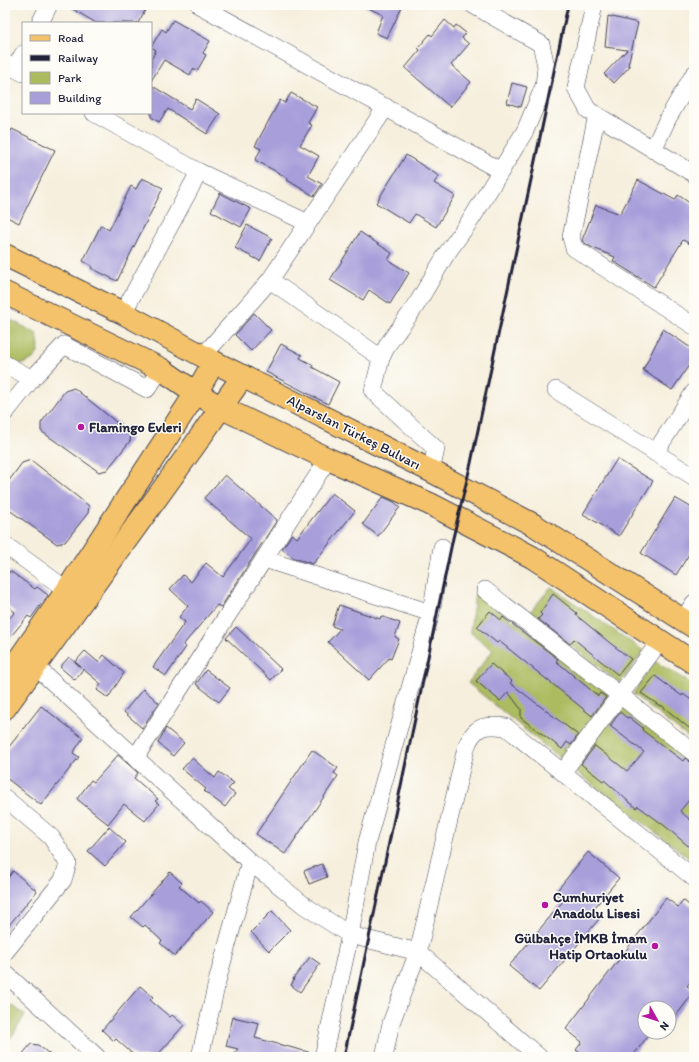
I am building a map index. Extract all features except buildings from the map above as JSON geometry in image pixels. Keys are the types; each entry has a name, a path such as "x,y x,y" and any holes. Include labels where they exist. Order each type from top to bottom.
{"main road":[{"name":"Alparslan Türkeş Bulvarı","path":"5,255 123,313 208,359 431,470 534,525 690,617"},
{"path":"5,293 162,369 196,393 222,408 328,460 430,504 532,558 694,662"},
{"path":"5,679 67,590 196,393 208,359"},
{"path":"5,708 222,408 243,376"}],"street":[{"path":"40,22 49,5"},
{"path":"199,5 501,171"},
{"path":"431,470 436,449 373,391 382,358 388,344 415,307 525,132 544,86 546,66 541,44 473,5"},
{"path":"594,5 576,88 588,110 694,174"},
{"path":"14,68 22,56"},
{"path":"652,150 668,118 694,74"},
{"path":"208,359 270,280 386,107"},
{"path":"96,114 199,172 308,223"},
{"path":"596,115 571,237 574,248 694,326"},
{"path":"123,313 199,172"},
{"path":"270,280 382,358"},
{"path":"5,413 32,379 64,345 148,390 162,369"},
{"path":"5,364 32,379"},
{"path":"556,390 694,478"},
{"path":"655,453 694,392"},
{"path":"135,758 328,460"},
{"path":"5,545 67,590"},
{"path":"323,1057 350,934 367,842 431,613 442,547"},
{"path":"264,559 431,613"},
{"path":"485,590 694,753"},
{"path":"563,772 660,641"},
{"path":"35,666 250,862 305,906 350,934 418,952 539,1057"},
{"path":"384,1057 391,1023 418,952 466,748 470,737 480,729 490,725 506,727 694,878"},
{"path":"5,798 51,837 68,863 63,880 5,952"},
{"path":"200,1057 218,978 250,862"},
{"path":"5,973 97,1057"}],"green space":[{"path":"5,317 36,333 39,345 37,355 34,358 17,365 5,358"},
{"path":"551,587 644,651 620,683 529,613"},
{"path":"475,593 616,696 566,763 468,683 493,650 470,632"},
{"path":"654,661 694,685 694,742 633,694"},
{"path":"620,704 694,761 694,862 574,770"},
{"path":"5,1001 25,1015 5,1045"}],"railway":[{"path":"344,1057 453,538 471,463 568,5"}],"place":[{"name":"Flamingo Evleri","path":"81,427"},
{"name":"Cumhuriyet Anadolu Lisesi","path":"545,905"},
{"name":"Gülbahçe İMKB İmam Hatip Ortaokulu","path":"655,946"}]}
